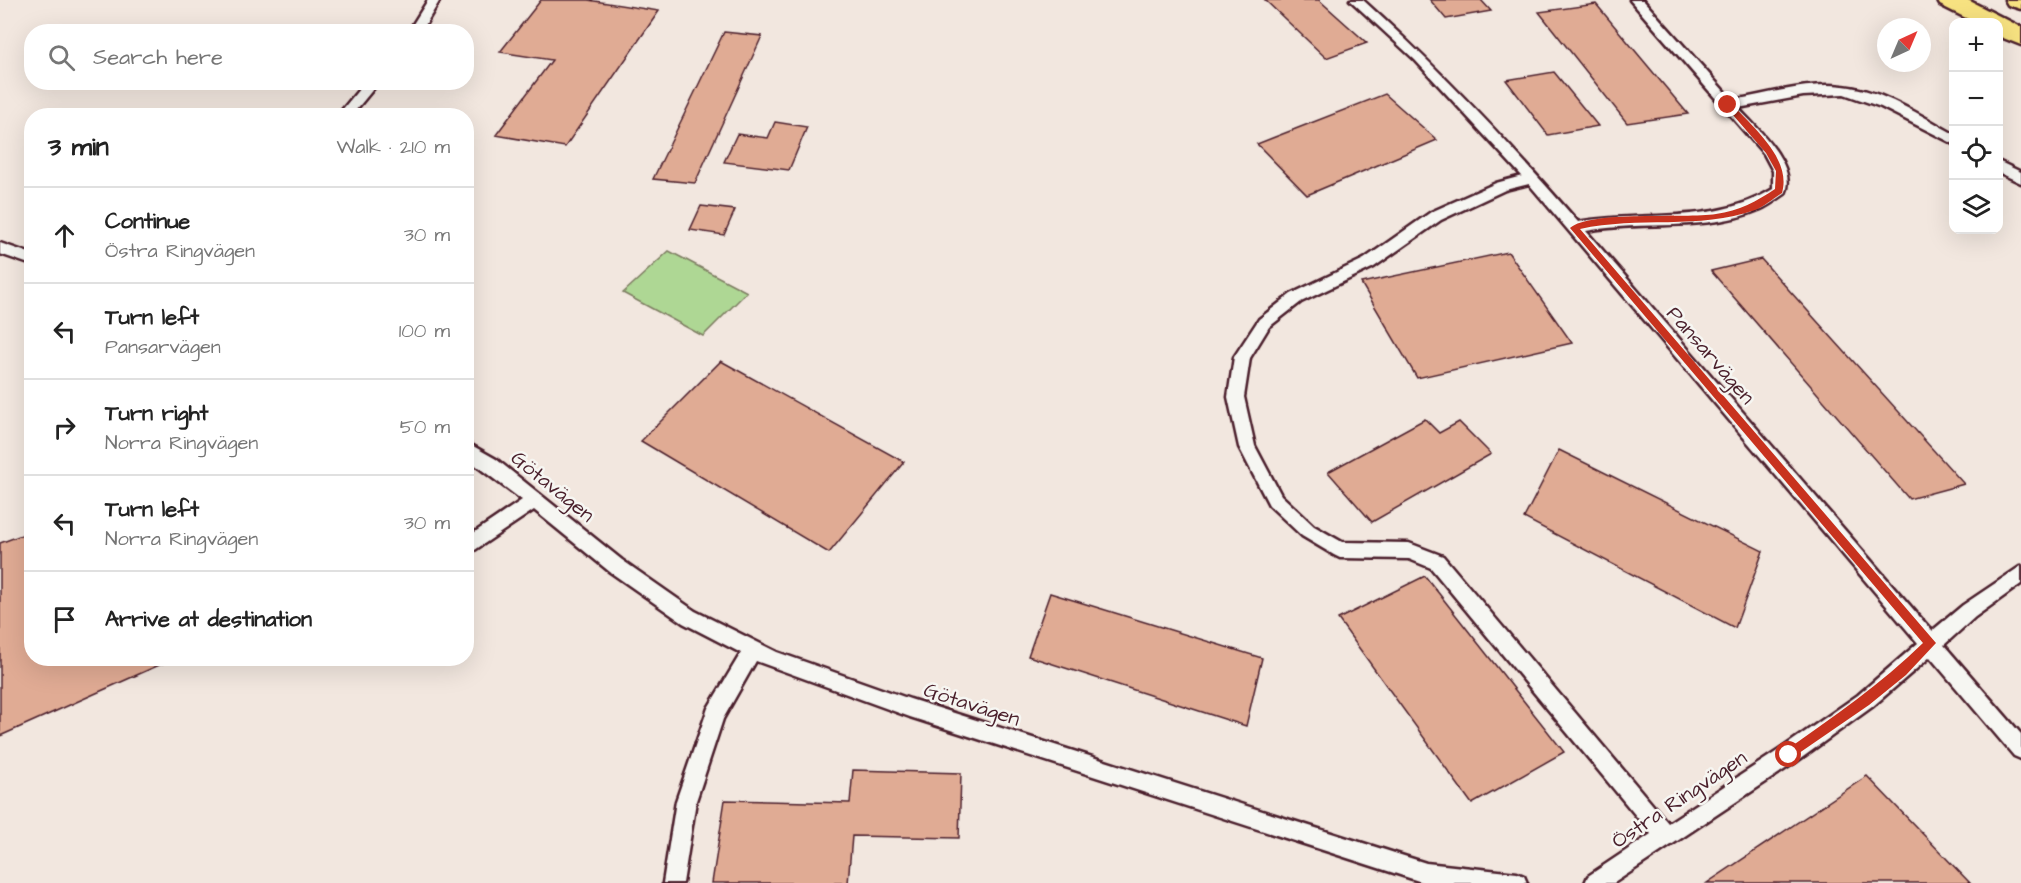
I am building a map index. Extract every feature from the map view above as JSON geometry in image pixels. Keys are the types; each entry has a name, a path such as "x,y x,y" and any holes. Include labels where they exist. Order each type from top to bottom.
{"highway":[{"path":"1948,0 1984,18"},
{"path":"2017,0 2021,2"},
{"path":"2003,29 2021,38"}],"lane":[{"path":"419,24 434,0"},
{"name":"Pansarvägen","path":"1356,0 1419,57 1532,178 2021,749"},
{"path":"1574,228 1599,222 1624,220 1717,217 1754,207 1779,190 1780,171 1769,151 1636,0"},
{"path":"350,108 366,90"},
{"path":"1728,105 1823,90 1844,90 1920,121 1949,138"},
{"path":"2003,169 2021,178"},
{"path":"1532,178 1501,186 1436,216 1369,263 1296,298 1264,323 1242,357 1236,397 1247,447 1275,500 1308,531 1340,550 1409,551 1437,562 1666,836"},
{"path":"0,248 24,257"},
{"name":"Götavägen","path":"474,454 490,464 616,566 689,617 772,659 910,708 1426,873 1518,883"},
{"path":"474,542 535,500"},
{"name":"Östra Ringvägen","path":"1595,883 1865,701 1902,671 1930,643 2018,579"},
{"path":"673,883 686,801 715,715 753,649"}],"green space":[{"path":"669,251 747,292 703,336 623,293"}],"building":[{"path":"541,0 588,0 659,11 565,147 496,135 552,60 500,52"},
{"path":"1265,0 1319,0 1367,43 1326,58"},
{"path":"1430,0 1481,0 1491,11 1446,19"},
{"path":"1596,4 1688,114 1627,123 1539,12"},
{"path":"724,32 762,36 695,183 653,179"},
{"path":"1554,72 1598,126 1548,135 1506,80"},
{"path":"1385,94 1437,140 1307,195 1257,144"},
{"path":"775,122 807,127 789,170 724,162 737,134 768,138"},
{"path":"701,206 735,210 724,235 690,230"},
{"path":"1508,252 1572,343 1417,378 1361,283"},
{"path":"1761,259 1964,484 1909,499 1711,271"},
{"path":"721,361 904,462 829,553 641,441"},
{"path":"1425,419 1439,433 1459,422 1491,454 1372,522 1328,472"},
{"path":"1559,450 1763,551 1735,628 1524,518"},
{"path":"24,534 24,666 157,666 0,736 0,543"},
{"path":"1425,576 1564,752 1472,804 1338,619"},
{"path":"1050,593 1262,658 1246,726 1028,656"},
{"path":"853,770 961,773 959,838 852,836 848,883 712,883 725,800 850,803"},
{"path":"1867,776 1970,883 1707,883"}],"route":[{"path":"1728,105 1769,151 1780,171 1779,190 1754,207 1717,217 1624,220 1599,222 1574,228 1930,643 1902,671 1865,701 1789,755"}]}
